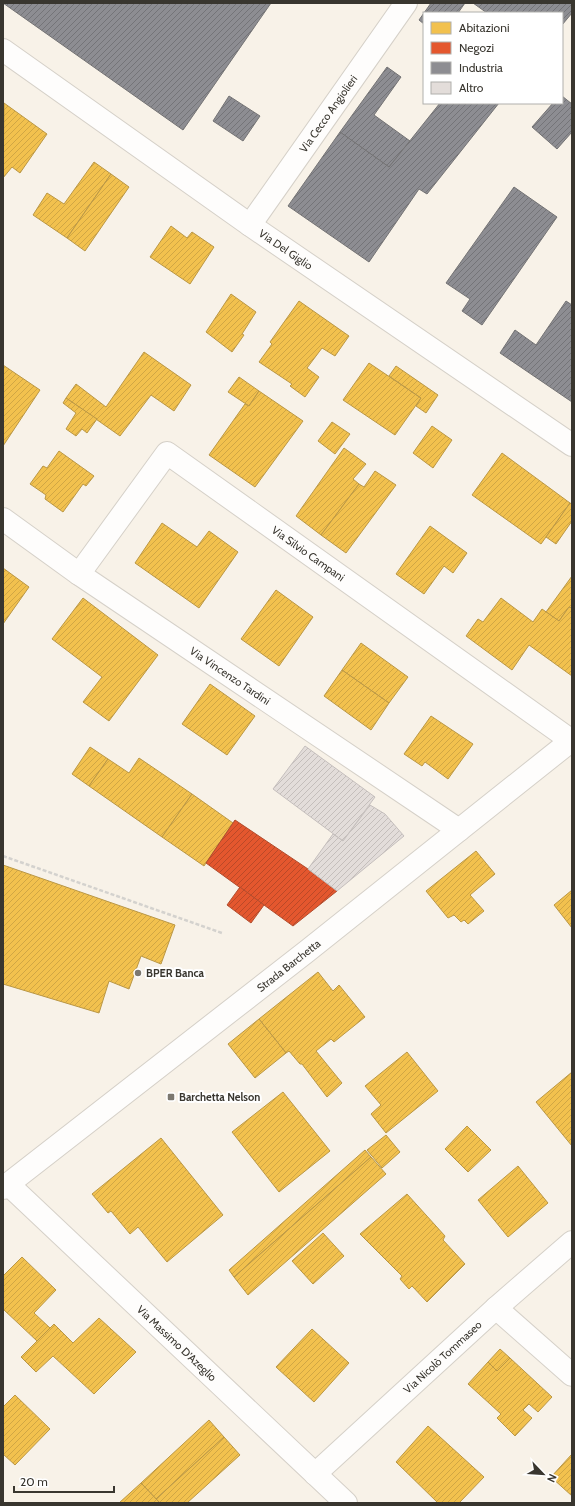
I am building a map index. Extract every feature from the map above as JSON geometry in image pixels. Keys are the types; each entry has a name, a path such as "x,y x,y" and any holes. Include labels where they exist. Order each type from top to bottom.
{"street":[{"name":"Via Cecco Angiolieri","path":"250,225 406,3"},
{"name":"Via Del Giglio","path":"3,50 250,225 572,445"},
{"name":"Via Silvio Campani","path":"79,574 167,453 572,740"},
{"name":"Via Vincenzo Tardini","path":"3,519 79,574 459,830"},
{"name":"Strada Barchetta","path":"5,1186 572,740"},
{"name":"Via Massimo D'Azeglio","path":"5,1186 346,1503"},
{"name":"Via Nicolò Tommaseo","path":"315,1474 496,1308 572,1242"},
{"path":"496,1308 572,1375"}],"path":[{"path":"3,856 222,934"}],"building: Abitazioni":[{"path":"4,103 47,134 20,173 12,167 3,178"},
{"path":"94,162 111,174 67,238 33,215 47,193 64,204"},
{"path":"111,174 129,187 85,251 67,238"},
{"path":"171,226 187,238 192,232 214,247 190,284 150,257"},
{"path":"231,294 256,312 242,334 244,335 232,352 206,332"},
{"path":"299,301 349,336 335,356 322,348 307,368 319,377 305,397 290,386 292,384 259,362 272,344 270,342"},
{"path":"144,352 191,385 174,411 151,395 120,436 66,398 76,384 106,407"},
{"path":"369,363 421,398 395,435 343,400"},
{"path":"3,365 40,390 3,446"},
{"path":"396,366 438,395 426,413 416,406 421,398 389,376"},
{"path":"239,377 259,391 249,406 228,392"},
{"path":"259,391 303,421 255,487 209,455 245,404 249,406"},
{"path":"66,398 97,419 87,433 82,429 76,436 66,429 76,413 63,403"},
{"path":"332,422 350,434 335,454 318,441"},
{"path":"432,426 452,440 433,468 413,453"},
{"path":"344,448 366,464 353,479 359,484 321,535 296,516"},
{"path":"59,451 94,476 86,486 83,484 63,512 45,499 46,495 30,484 43,466 47,468"},
{"path":"502,453 570,503 541,544 472,495"},
{"path":"375,471 396,485 346,553 321,535 359,484 364,487"},
{"path":"570,503 572,504 572,521 556,544 546,537"},
{"path":"162,523 197,547 209,531 238,552 199,608 135,563"},
{"path":"430,526 467,553 453,573 444,566 424,594 396,574"},
{"path":"3,568 29,587 3,624"},
{"path":"572,576 572,608 569,607 559,621 546,612"},
{"path":"276,590 313,617 279,666 241,639"},
{"path":"83,598 158,655 109,721 83,702 102,677 52,639"},
{"path":"501,598 533,622 542,609 559,621 569,607 572,608 572,676 529,645 512,670 466,636 478,619 483,622"},
{"path":"361,643 408,677 389,703 342,670"},
{"path":"342,670 389,703 371,730 324,696"},
{"path":"210,684 255,716 227,755 182,724"},
{"path":"431,716 473,744 448,779 425,762 422,766 404,754"},
{"path":"90,747 108,759 89,786 72,774"},
{"path":"139,758 192,794 162,837 89,786 108,759 129,773"},
{"path":"192,794 233,823 204,866 162,837"},
{"path":"476,851 495,874 470,895 484,911 468,924 464,920 461,922 454,915 448,918 426,891"},
{"path":"3,865 175,925 161,964 141,956 129,989 109,981 99,1013 3,984"},
{"path":"572,890 572,928 554,905"},
{"path":"318,972 333,991 339,985 365,1017 334,1042 331,1039 316,1051 342,1083 327,1097 302,1064 300,1064 289,1051 286,1053 259,1019"},
{"path":"259,1019 286,1053 255,1078 228,1044"},
{"path":"407,1052 438,1091 386,1133 371,1114 381,1105 365,1086"},
{"path":"572,1072 572,1146 536,1102"},
{"path":"283,1092 330,1151 279,1192 232,1132"},
{"path":"467,1126 491,1150 468,1172 445,1149"},
{"path":"386,1135 400,1152 382,1168 367,1150"},
{"path":"161,1138 223,1215 167,1262 138,1227 130,1234 111,1211 108,1213 92,1194"},
{"path":"365,1150 371,1157 234,1277 229,1270"},
{"path":"371,1157 386,1174 248,1295 234,1277"},
{"path":"518,1166 548,1203 508,1237 478,1200"},
{"path":"407,1194 445,1236 443,1240 465,1264 427,1302 412,1286 409,1289 400,1279 402,1276 360,1234"},
{"path":"323,1233 344,1256 313,1284 292,1261"},
{"path":"22,1257 56,1290 34,1313 50,1328 37,1341 3,1309 3,1276"},
{"path":"99,1318 136,1352 94,1394 53,1356 36,1372 21,1357 54,1324 73,1343"},
{"path":"312,1329 349,1363 314,1402 276,1367"},
{"path":"500,1349 510,1358 497,1371 488,1362"},
{"path":"510,1358 552,1397 538,1412 529,1404 523,1410 532,1418 515,1436 497,1418 501,1414 468,1384 488,1362 497,1371"},
{"path":"15,1395 50,1429 15,1465 3,1454 3,1407"},
{"path":"209,1420 224,1437 156,1499 141,1483"},
{"path":"428,1426 484,1477 459,1503 438,1503 396,1462"},
{"path":"224,1437 240,1455 187,1503 160,1503 156,1499"},
{"path":"572,1454 572,1496 551,1477"},
{"path":"141,1483 160,1503 119,1503"}],"building: Negozi":[{"path":"235,820 308,869 337,891 293,926 206,863"},
{"path":"240,887 264,905 251,923 227,905"}],"building: Industria":[{"path":"3,3 271,3 183,130"},
{"path":"431,3 465,3 459,12 425,12"},
{"path":"473,3 572,3 572,13 563,24 563,12 486,12"},
{"path":"423,14 423,23 419,20"},
{"path":"387,67 401,77 374,115 410,141 389,167 340,132"},
{"path":"229,96 260,116 243,141 213,121"},
{"path":"563,97 572,104 572,132 557,149 532,127 552,104 563,104"},
{"path":"439,104 498,104 427,194 419,189 369,262 288,206 340,132 389,167"},
{"path":"514,187 557,217 482,325 462,311 470,299 446,283"},
{"path":"566,301 572,305 572,402 500,353 515,330 536,345"}],"building: Altro":[{"path":"305,746 375,797 343,841 273,789"},
{"path":"370,805 385,814 404,836 337,891 308,869 333,834 343,841"}],"place":[{"name":"BPER Banca","path":"138,973"},
{"name":"Barchetta Nelson","path":"171,1097"}]}
